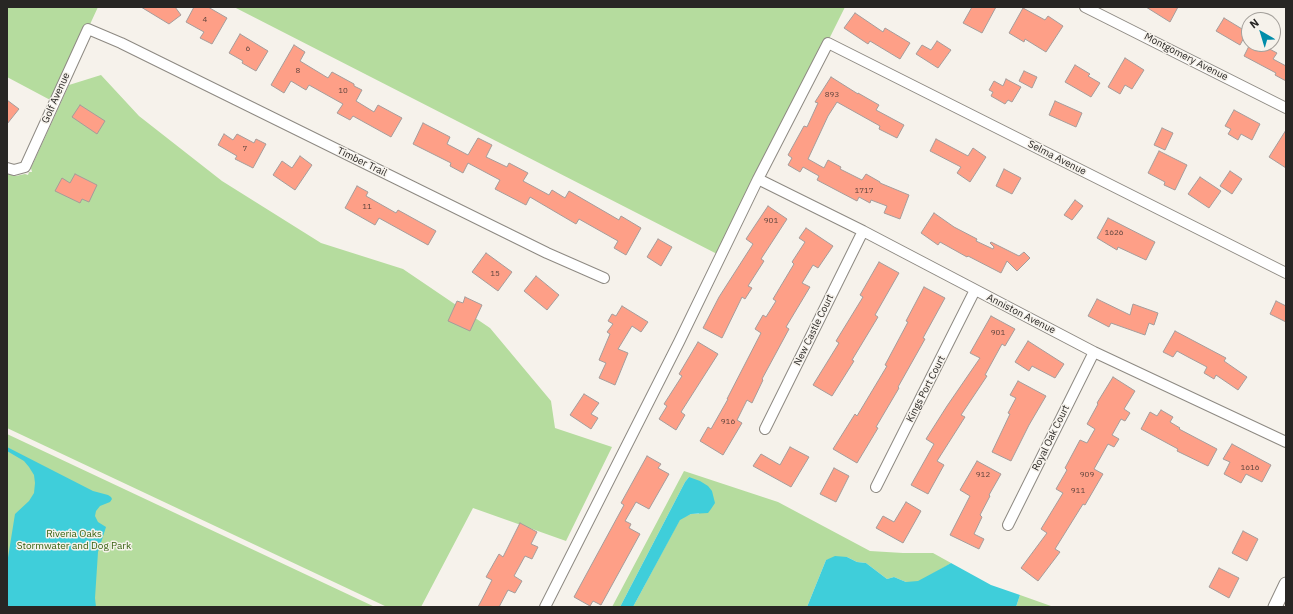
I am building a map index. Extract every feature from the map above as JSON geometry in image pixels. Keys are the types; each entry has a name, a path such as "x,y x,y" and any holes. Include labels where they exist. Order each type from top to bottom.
{"street":[{"name":"Montgomery Avenue","path":"1085,7 1286,108"},
{"name":"Timber Trail","path":"88,29 121,43 547,253 604,278"},
{"name":"Golf Avenue","path":"7,168 14,170 25,167 88,29"},
{"name":"Selma Avenue","path":"758,179 828,43 1286,273"},
{"name":"Anniston Avenue","path":"758,179 863,231 1094,352 1286,442"},
{"path":"545,607 679,342 758,179"},
{"name":"New Castle Court","path":"765,429 863,231"},
{"name":"Kings Port Court","path":"876,487 975,290"},
{"name":"Royal Oak Court","path":"1008,525 1094,352"},
{"path":"1275,607 1286,584"}],"green space":[{"path":"7,7 98,7 54,102 7,77"},
{"path":"234,7 845,7 721,256"},
{"path":"101,75 139,116 222,181 321,243 403,269 490,328 551,401 555,428 612,447 566,541 473,508 421,607 387,607 7,428 7,174 16,176 25,174 28,175 29,172 32,172 31,168 69,85"},
{"name":"Riveria Oaks Stormwater and Dog Park","path":"7,434 375,607 7,607"},
{"path":"684,471 778,502 870,551 933,553 951,563 918,582 906,582 894,577 887,579 866,563 857,562 847,557 826,560 807,607 633,607 680,519 691,514 699,514 689,477 620,607 612,607"},
{"path":"1020,595 1051,606 1052,607 1016,607"}],"water":[{"path":"7,447 93,491 111,497 112,499 110,502 100,506 96,511 95,516 98,522 106,527 98,552 95,598 96,607 7,607 7,564 15,514 29,501 34,493 35,483 34,475 29,467 24,461 7,451"},
{"path":"689,477 708,486 712,491 715,503 708,513 691,514 680,520 633,607 620,607 685,482"},
{"path":"835,556 847,557 857,562 866,563 887,579 894,577 906,582 918,581 951,563 991,585 1020,595 1016,607 807,607 826,560"}],"building":[{"path":"141,7 175,7 181,15 169,24"},
{"path":"194,7 208,7 227,18 212,44 200,38 204,32 186,22"},
{"path":"972,7 996,7 982,33 963,23"},
{"path":"1146,7 1178,7 1170,22"},
{"path":"1023,8 1045,20 1048,16 1063,26 1046,52 1025,39 1024,42 1009,33"},
{"path":"855,13 883,32 885,28 910,43 900,59 870,41 868,44 844,28"},
{"path":"1224,18 1241,28 1241,43 1240,45 1216,31"},
{"path":"240,34 268,51 256,71 229,53"},
{"path":"937,41 951,50 938,68 916,54 922,45 931,50"},
{"path":"294,45 305,52 300,61 328,78 332,72 362,90 356,101 374,112 378,105 402,118 391,137 353,116 350,120 337,113 343,104 309,85 306,90 291,81 284,93 271,85"},
{"path":"1246,52 1277,53 1273,59 1286,66 1286,81 1275,75 1276,73 1244,56"},
{"path":"1125,58 1144,70 1132,89 1125,85 1120,94 1108,87"},
{"path":"1075,65 1090,74 1088,76 1100,83 1091,97 1065,82"},
{"path":"1024,71 1037,77 1032,88 1019,81"},
{"path":"831,77 879,105 876,110 904,125 897,138 879,129 880,126 837,102 828,116 808,159 824,168 828,160 841,167 840,169 862,180 866,174 880,183 909,195 900,219 884,213 887,206 871,200 870,203 859,197 857,201 817,180 819,176 803,167 800,172 788,165 792,158 788,155 804,126 807,127 818,103 815,102"},
{"path":"1006,79 1021,87 1012,102 1008,100 1005,104 991,96 993,92 989,90 994,81 1003,86"},
{"path":"7,100 19,109 7,124"},
{"path":"1055,101 1082,113 1076,127 1049,115"},
{"path":"80,105 105,121 97,134 72,117"},
{"path":"1234,110 1260,124 1252,140 1241,134 1238,140 1228,134 1231,129 1225,126"},
{"path":"423,123 450,137 447,144 468,155 478,138 492,145 486,157 507,167 509,163 528,173 523,181 549,195 552,190 565,198 569,191 619,220 621,216 641,228 626,255 614,248 618,241 579,219 576,224 530,197 526,205 495,189 500,180 468,163 463,173 450,166 451,163 413,144"},
{"path":"1162,128 1173,133 1165,150 1154,145"},
{"path":"1286,130 1286,168 1269,157"},
{"path":"224,134 233,140 237,134 254,143 256,139 266,144 253,168 235,159 237,156 218,145"},
{"path":"936,139 968,156 973,148 986,157 970,182 957,173 961,167 930,151"},
{"path":"1159,151 1187,165 1175,190 1164,185 1165,182 1148,173"},
{"path":"300,156 312,165 295,190 273,175 282,161 292,168"},
{"path":"1004,169 1021,178 1012,194 996,186"},
{"path":"1230,171 1242,179 1232,194 1220,186"},
{"path":"75,174 97,185 89,202 82,199 80,203 55,191 62,178 70,183"},
{"path":"1200,177 1221,191 1209,208 1188,194"},
{"path":"357,186 368,192 366,196 396,213 398,210 436,231 428,245 379,218 375,225 345,208"},
{"path":"1075,200 1083,206 1072,220 1064,215"},
{"path":"768,206 787,219 761,259 764,261 748,286 752,288 745,299 742,297 722,338 703,328 719,297 753,244 746,239"},
{"path":"934,213 954,227 977,239 976,241 993,249 994,247 990,243 991,242 1019,256 1024,252 1030,258 1017,271 1007,261 1001,273 940,242 938,245 921,233"},
{"path":"1108,218 1155,242 1146,260 1118,247 1117,250 1097,238"},
{"path":"806,228 833,246 818,268 813,265 802,283 810,287 786,327 789,329 762,379 763,380 752,403 747,400 737,420 742,423 723,455 700,441 708,427 711,429 728,399 761,333 755,329 763,315 766,317 776,301 773,299 794,264 792,262 805,242 799,238"},
{"path":"658,239 672,247 661,266 647,257"},
{"path":"486,253 512,272 498,291 472,272"},
{"path":"879,262 899,273 875,315 878,317 852,360 854,361 832,396 813,385 839,343 836,341 863,297 860,295"},
{"path":"536,276 559,295 547,310 524,291"},
{"path":"924,287 945,298 923,338 925,339 898,387 899,388 876,427 878,428 857,463 833,449 855,414 857,416 887,366 885,365 908,322 906,321"},
{"path":"465,297 482,305 470,331 448,321 457,301 463,303"},
{"path":"1097,299 1130,315 1133,304 1158,313 1154,325 1149,323 1145,335 1111,323 1109,327 1088,316"},
{"path":"1276,301 1286,306 1286,322 1270,314"},
{"path":"622,306 648,322 641,332 632,326 618,349 628,353 615,385 599,378 606,363 599,360 610,334 607,332 613,324 608,321 612,314 616,316"},
{"path":"991,316 1015,329 1005,346 1002,344 985,375 987,376 961,415 965,417 937,461 944,465 928,494 911,485 934,444 926,439 980,358 970,353"},
{"path":"1175,331 1226,358 1224,361 1247,377 1238,390 1216,375 1214,379 1204,373 1207,367 1177,351 1173,357 1163,352"},
{"path":"1028,341 1064,364 1055,378 1032,366 1029,371 1015,362"},
{"path":"698,342 718,354 681,412 685,415 676,430 659,419 667,406 664,404 682,376 679,374"},
{"path":"1113,377 1135,391 1124,409 1130,413 1125,421 1121,419 1112,435 1119,439 1114,447 1108,444 1094,469 1103,474 1085,505 1083,504 1055,549 1060,552 1038,581 1021,568 1047,533 1041,529 1063,493 1056,489 1067,470 1065,468 1080,440 1087,443 1095,429 1087,424 1098,404 1097,403"},
{"path":"1018,381 1046,396 1029,425 1011,461 992,452 1010,414 1008,413 1016,398 1010,395"},
{"path":"584,394 599,403 591,414 598,418 591,429 570,415"},
{"path":"1161,410 1173,417 1170,422 1180,428 1179,429 1217,449 1208,466 1177,451 1178,449 1141,429 1150,412 1157,416"},
{"path":"1232,444 1271,465 1262,482 1246,474 1241,483 1224,474 1230,462 1223,459"},
{"path":"790,447 809,457 791,487 753,466 761,454 780,465"},
{"path":"647,456 661,464 658,468 669,474 649,509 636,502 625,521 631,524 629,528 640,534 601,605 593,601 590,606 574,597 624,505 621,503"},
{"path":"977,461 1001,474 980,515 982,517 974,534 984,539 979,549 950,535 970,496 960,490"},
{"path":"834,468 849,476 836,502 820,494"},
{"path":"906,502 921,511 903,543 876,528 883,516 894,522"},
{"path":"520,523 537,532 531,544 538,547 532,559 525,556 514,576 522,581 515,593 508,590 499,607 478,607 492,580 486,577 499,554 503,557"},
{"path":"1243,531 1258,539 1247,561 1232,553"},
{"path":"1219,568 1239,578 1229,598 1209,587"}]}
